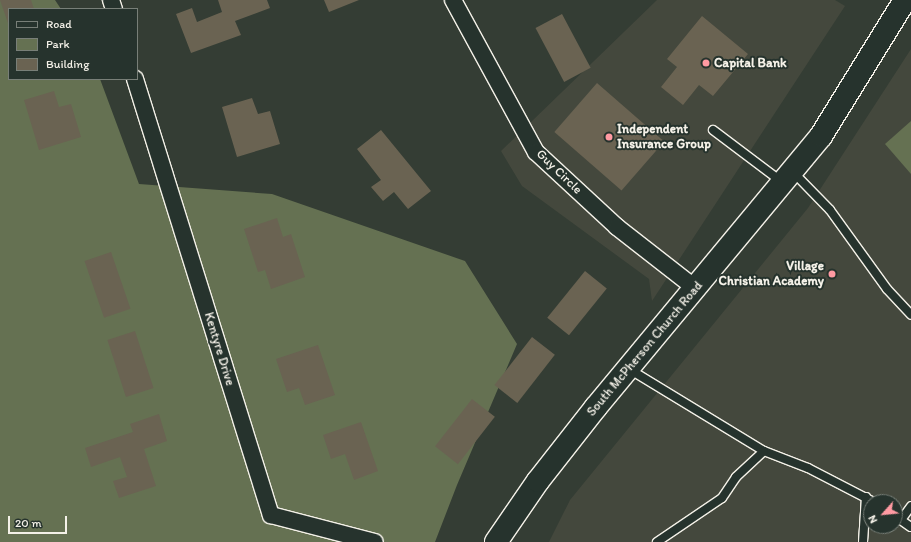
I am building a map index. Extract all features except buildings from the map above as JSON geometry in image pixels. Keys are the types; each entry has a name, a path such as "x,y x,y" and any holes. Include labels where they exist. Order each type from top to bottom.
{"main road":[{"name":"South McPherson Church Road","path":"496,542 538,481 628,369 821,136 905,0"}],"street":[{"name":"Guy Circle","path":"453,0 536,152 617,227 695,288"},
{"name":"Kentyre Drive","path":"135,80 271,515 375,542"}],"lane":[{"path":"713,130 788,177 830,210 887,289 911,315"},
{"path":"628,369 764,451 808,468 863,496"},
{"path":"657,542 722,498 736,477 764,451"},
{"path":"903,513 911,506"}],"shaded area":[{"path":"657,0 835,0 845,6 652,301 649,279 522,186 501,151"},
{"name":"Village Christian Academy","path":"911,49 911,542 549,542 570,500 808,208"}],"green space":[{"path":"0,0 55,0 60,8 8,8 8,80 100,80 139,184 272,194 465,261 517,344 457,485 435,542 0,542"},
{"path":"911,121 911,174 885,144"}],"place":[{"name":"Capital Bank","path":"706,63"},
{"name":"Independent Insurance Group","path":"609,137"},
{"name":"Village Christian Academy","path":"832,274"}]}
